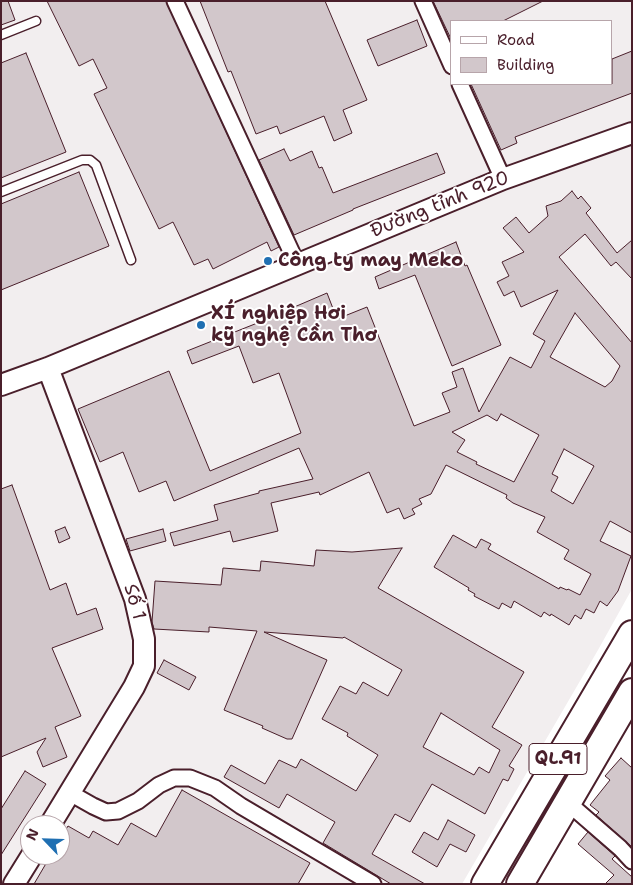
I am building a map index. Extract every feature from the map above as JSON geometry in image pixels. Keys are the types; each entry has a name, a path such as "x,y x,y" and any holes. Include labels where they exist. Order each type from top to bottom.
{"highway":[{"name":"QL.91","path":"485,884 632,634"},
{"name":"QL.91","path":"520,884 632,692"}],"main road":[{"name":"Đường tỉnh 920","path":"1,385 48,368 503,179 632,132"},
{"name":"Số 1","path":"48,368 135,599 144,639 144,666 134,687 56,815"},
{"path":"14,884 26,865"}],"street":[{"path":"175,1 297,264"},
{"path":"423,1 450,62"},
{"path":"460,85 503,179"},
{"path":"70,793 106,812 118,811 138,801 158,785 174,778 190,778 215,788 373,884"},
{"path":"567,802 620,848 632,861"}],"lane":[{"path":"1,35 36,21"},
{"path":"1,192 82,160 90,160 96,166 131,260"}],"shaded area":[{"path":"1,1 632,1 632,589 462,884 1,884"}],"building":[{"path":"1,1 8,1 15,20 1,25"},
{"path":"47,1 166,1 279,247 271,251 267,242 213,269 208,259 194,265 173,222 159,229 94,94 107,88 93,59 79,66"},
{"path":"200,1 325,1 367,100 343,110 352,133 334,141 324,116 280,134 277,126 256,134 231,71 228,72"},
{"path":"433,1 543,1 505,20 450,20 450,37"},
{"path":"417,20 427,46 378,66 367,40"},
{"path":"632,51 632,93 515,137 517,143 501,150 471,85 613,85 613,59"},
{"path":"26,53 66,152 1,178 1,63"},
{"path":"284,149 290,161 312,151 319,168 322,167 333,193 437,153 445,173 353,209 294,235 259,160"},
{"path":"79,172 109,246 1,290 1,204"},
{"path":"572,191 578,199 581,196 591,208 586,213 617,253 632,240 632,279 616,262 611,266 585,234 559,257 632,343 632,533 610,521 600,541 631,556 618,591 607,606 600,601 594,613 586,609 581,619 575,615 569,625 544,612 541,617 514,601 511,608 502,603 499,609 474,596 475,594 468,590 469,588 434,567 453,535 476,548 481,539 491,544 488,549 559,589 560,587 568,589 580,595 591,574 564,559 569,550 537,532 545,517 513,503 506,498 507,495 446,465 431,494 419,499 422,504 412,509 415,514 404,519 399,508 387,513 369,472 320,495 319,492 271,503 278,531 233,542 230,531 174,546 170,533 218,520 214,505 259,493 259,491 313,479 299,448 174,501 166,481 139,492 123,452 100,462 78,409 169,371 210,471 301,433 279,373 253,383 239,346 192,364 187,351 327,293 337,319 367,307 414,426 450,412 442,393 457,387 452,372 463,368 479,412 510,357 531,368 545,341 533,334 558,290 521,307 514,291 504,296 497,282 509,276 502,262 524,252 503,228 516,217 529,233 548,216 546,206 561,201","holes":["575,313 620,366 612,381 605,387 550,357","501,414 539,435 514,482 476,464 477,462 457,452 465,440 452,432 487,415 497,421","564,449 594,466 573,504 551,491 558,477 552,474"]},
{"path":"456,242 501,345 452,366 415,275 379,289 375,277"},
{"path":"12,485 50,590 66,583 77,615 96,608 103,629 52,648 81,716 55,727 67,757 43,767 37,752 46,738 1,757 1,489"},
{"path":"65,527 70,538 59,543 55,531"},
{"path":"163,529 166,541 130,551 126,539"},
{"path":"402,548 378,588 524,672 492,727 522,745 509,766 514,769 508,781 503,779 485,814 432,784 410,822 395,814 372,854 425,884 391,884 323,843 335,822 287,794 279,808 224,777 231,765 265,784 279,760 296,768 301,759 356,791 378,755 347,736 348,733 322,719 340,686 356,694 363,682 388,696 402,670 344,637 264,632 327,660 292,739 287,739 262,728 263,726 224,710 257,631 209,627 209,632 154,629 152,622 155,581 221,585 223,568 260,571 261,561 314,566 316,550 352,552","holes":["441,713 500,750 489,773 479,767 474,775 423,747"]},
{"path":"164,660 196,677 189,690 157,673"},
{"path":"621,758 632,768 632,847 596,815 599,812 590,805 610,780 605,776"},
{"path":"25,771 46,784 26,815 20,815 20,825 1,855 1,809"},
{"path":"182,790 310,863 298,884 34,884 45,865 70,865 70,827 89,838 93,831 118,845 131,823 156,837"},
{"path":"448,820 475,835 466,852 450,844 437,867 412,852 424,832 438,840"},
{"path":"588,832 615,856 612,859 632,877 632,884 605,884 614,875 578,844"}],"place":[{"name":"Công ty may Meko","path":"268,261"},
{"name":"XÍ nghiệp Hơi kỹ nghệ Cần Thơ","path":"201,325"}]}
